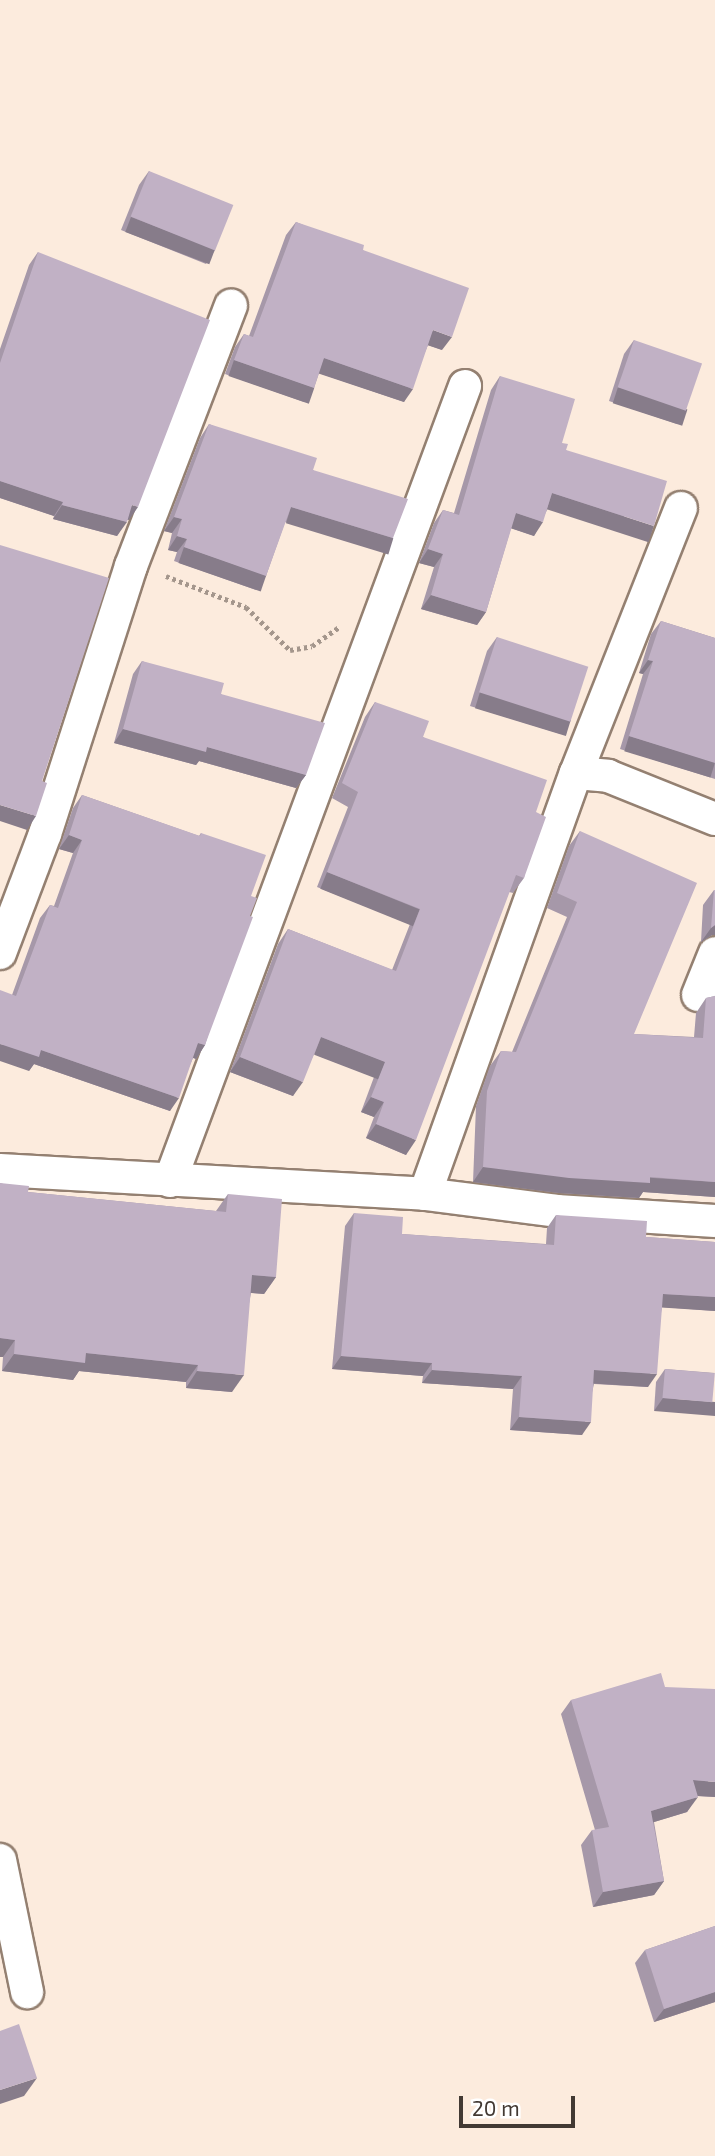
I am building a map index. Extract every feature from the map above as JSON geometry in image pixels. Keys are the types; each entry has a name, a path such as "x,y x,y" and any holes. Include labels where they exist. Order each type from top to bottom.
{"street":[{"path":"0,953 45,834 131,566 231,306"},
{"path":"170,1181 465,386"},
{"path":"425,1194 576,773 681,508"},
{"path":"576,773 608,776 715,819"},
{"path":"698,995 715,953"},
{"path":"0,1170 425,1194 557,1211 715,1221"},
{"path":"0,1860 27,1992"}],"path":[{"path":"131,566 179,580 246,607 290,650 312,646 333,629 382,610"}],"building":[{"path":"149,171 233,205 215,251 131,216"},
{"path":"296,222 364,245 363,250 469,288 452,337 433,330 413,389 324,358 314,388 234,360 244,334 253,337"},
{"path":"38,252 210,320 138,507 132,505 127,522 62,505 63,502 0,481 0,363"},
{"path":"634,340 702,363 686,411 618,387"},
{"path":"500,376 575,399 562,443 568,444 566,450 667,481 654,526 552,493 543,522 516,513 486,612 431,595 443,554 428,549 443,510 459,515"},
{"path":"209,424 317,458 313,470 408,499 393,538 291,507 266,576 184,547 187,539 177,536 182,519 174,517"},
{"path":"0,545 109,578 42,781 47,783 36,816 0,805"},
{"path":"661,621 715,638 715,763 629,736 653,661 648,660"},
{"path":"497,637 588,667 570,722 479,692"},
{"path":"142,661 224,683 221,694 325,723 306,775 207,747 206,752 123,729"},
{"path":"375,702 429,721 423,737 547,780 536,812 546,817 524,878 516,875 416,1140 376,1124 384,1102 371,1097 385,1062 321,1037 303,1082 240,1057 288,929 396,971 420,909 327,872 358,792 342,783"},
{"path":"82,795 200,836 201,833 266,855 251,896 257,898 250,916 253,917 205,1045 198,1043 179,1098 41,1050 39,1057 0,1044 0,990 16,996 50,905 58,908 82,840 69,835"},
{"path":"580,831 697,883 634,1034 703,1038 706,998 715,996 715,1182 650,1177 650,1183 569,1178 483,1167 487,1091 501,1051 516,1052 577,902 557,893"},
{"path":"714,890 715,925 711,928"},
{"path":"0,1183 29,1186 28,1192 226,1212 228,1194 282,1199 276,1277 252,1275 244,1375 197,1371 198,1365 86,1353 85,1363 14,1354 15,1340 0,1338"},
{"path":"354,1213 403,1217 402,1234 554,1245 556,1215 647,1221 646,1237 715,1242 715,1297 663,1294 657,1374 594,1370 591,1422 519,1417 522,1376 432,1370 432,1363 341,1356"},
{"path":"665,1369 715,1373 712,1402 662,1398"},
{"path":"661,1673 665,1687 715,1689 715,1782 693,1780 698,1797 651,1811 664,1881 603,1892 592,1830 609,1827 571,1700"},
{"path":"715,1926 715,1992 664,2009 645,1950"},
{"path":"19,2024 37,2078 0,2090 0,2031"}]}
